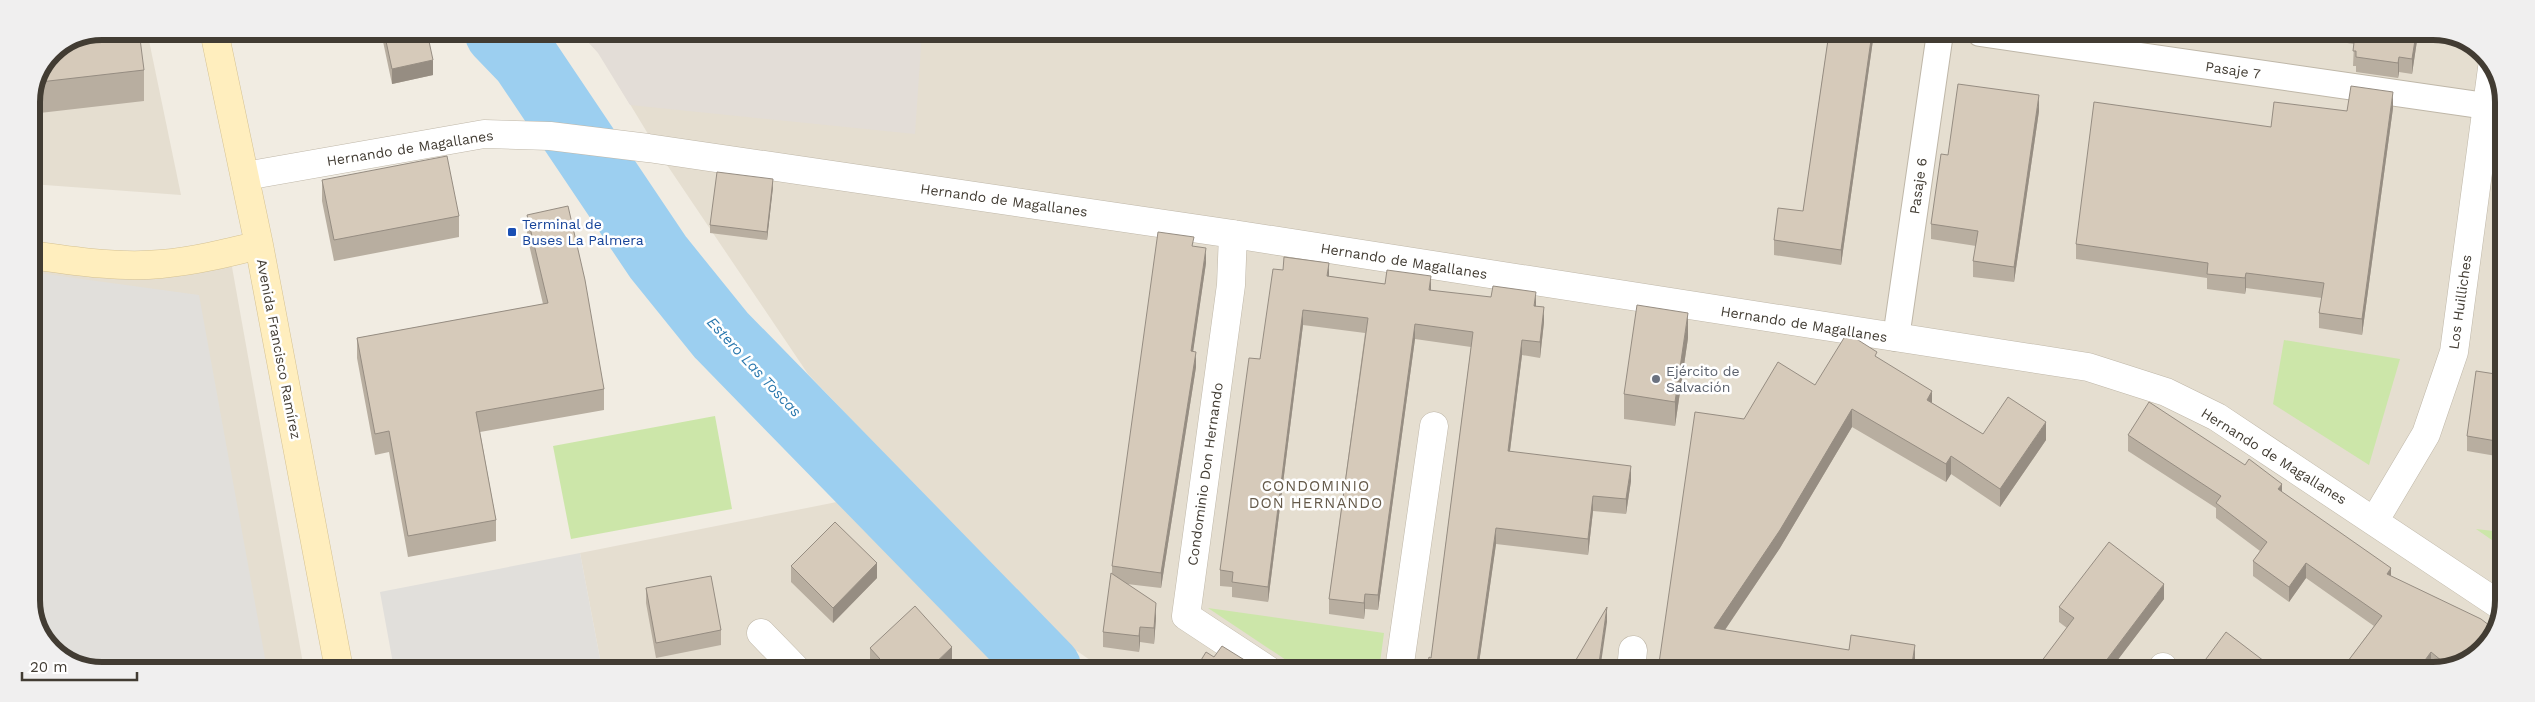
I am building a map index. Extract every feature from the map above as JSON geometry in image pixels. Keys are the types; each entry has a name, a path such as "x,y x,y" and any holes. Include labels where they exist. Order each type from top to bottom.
{"main road":[{"name":"Avenida Francisco Ramírez","path":"216,40 259,245 338,662"},
{"path":"40,256 110,264 159,264 199,260 259,245"}],"street":[{"name":"Pasaje 6","path":"1896,338 1939,40"},
{"name":"Pasaje 7","path":"2029,40 2486,106"},
{"name":"Los Huilliches","path":"2375,520 2426,434 2454,352 2490,78"},
{"name":"Hernando de Magallanes","path":"245,176 484,134 550,136 648,148 1233,234 2088,368 2166,392 2217,417 2495,601"},
{"name":"Condominio Don Hernando","path":"1233,234 1231,285 1186,616 1256,662"},
{"path":"1399,662 1434,426"},
{"path":"761,633 789,662"}],"shaded area":[{"path":"149,40 181,195 40,185 41,92 92,41"},
{"path":"586,40 921,40 915,134 630,105 598,53"},
{"path":"587,40 2433,40 2449,42 2467,50 2482,64 2492,82 2495,98 2495,600 2493,616 2485,634 2471,649 2453,659 2433,662 1093,662 1064,642 808,374 665,162 599,53"},
{"path":"40,259 232,267 303,662 102,662 86,660 75,656 61,647 48,631 40,604"},
{"path":"40,273 199,295 266,662 102,662 86,660 68,652 53,638 45,624 40,604"},
{"path":"857,498 1003,662 601,662 580,553"},
{"path":"580,553 601,662 393,662 380,592"}],"green space":[{"path":"2284,340 2400,359 2369,465 2273,404"},
{"path":"715,416 732,509 571,539 553,446"},
{"path":"2476,529 2495,531 2495,542"},
{"path":"1208,608 1384,633 1380,662 1289,662"}],"building":[{"path":"140,40 144,70 44,82 50,68 58,58 68,50 90,41"},
{"path":"386,40 429,40 433,60 392,69"},
{"path":"1828,40 1871,40 1841,250 1774,240 1778,208 1803,211"},
{"path":"2354,40 2415,40 2412,59 2399,57 2398,63 2356,57 2356,51 2353,51"},
{"path":"1958,84 2039,95 2014,267 1973,261 1978,231 1931,224 1941,154 1948,155"},
{"path":"2351,86 2393,92 2362,319 2319,313 2324,283 2246,273 2245,278 2207,274 2208,263 2076,244 2094,102 2271,127 2274,102 2347,111"},
{"path":"447,156 459,216 334,240 322,180"},
{"path":"717,172 773,179 767,232 710,225"},
{"path":"568,206 585,280 604,389 476,412 496,520 408,536 389,431 375,434 357,338 548,303 527,215"},
{"path":"1158,232 1194,237 1192,246 1206,248 1191,351 1196,352 1161,573 1112,566"},
{"path":"1284,257 1329,263 1327,276 1385,284 1387,270 1431,276 1429,290 1491,297 1493,286 1536,292 1534,306 1544,307 1540,342 1522,340 1508,451 1631,466 1626,499 1593,496 1588,539 1496,528 1477,662 1428,662 1429,657 1431,658 1473,332 1415,324 1378,595 1365,594 1364,603 1329,599 1368,318 1303,310 1268,587 1232,582 1233,572 1220,570 1249,358 1260,359 1273,269 1283,270"},
{"name":"Ejército de Salvación","path":"1637,305 1688,313 1675,402 1624,394"},
{"path":"1847,333 1877,352 1875,356 1932,391 1927,400 1983,434 2008,397 2046,422 2000,489 1951,456 1946,464 1852,409 1780,530 1714,628 1849,650 1851,635 1915,645 1912,662 1659,662 1695,412 1744,419 1778,362 1815,385"},
{"path":"2476,371 2495,374 2495,441 2467,436"},
{"path":"2149,402 2245,465 2249,459 2282,484 2278,489 2391,568 2387,574 2481,619 2489,625 2485,634 2471,649 2460,656 2445,661 2442,661 2431,652 2424,662 2349,662 2348,661 2382,616 2306,563 2289,587 2253,561 2267,542 2216,503 2221,496 2128,435"},
{"path":"835,522 877,563 833,608 791,566"},
{"path":"2109,542 2164,584 2105,662 2041,662 2074,618 2059,607"},
{"path":"1111,573 1156,603 1154,628 1140,627 1139,636 1103,632"},
{"path":"711,576 721,630 656,643 646,588"},
{"path":"915,606 952,647 936,662 883,662 870,648"},
{"path":"1607,607 1599,662 1575,662"},
{"path":"2226,632 2265,662 2204,662"},
{"path":"1222,646 1248,662 1200,662 1206,652 1214,657"}],"waterway":[{"name":"Estero Las Toscas","path":"507,40 525,59 658,257 721,335 1040,662"}],"place":[{"name":"Terminal de Buses La Palmera","path":"512,232"},
{"name":"Ejército de Salvación","path":"1656,379"}],"district":[{"name":"CONDOMINIO DON HERNANDO","path":"1316,494"}]}
